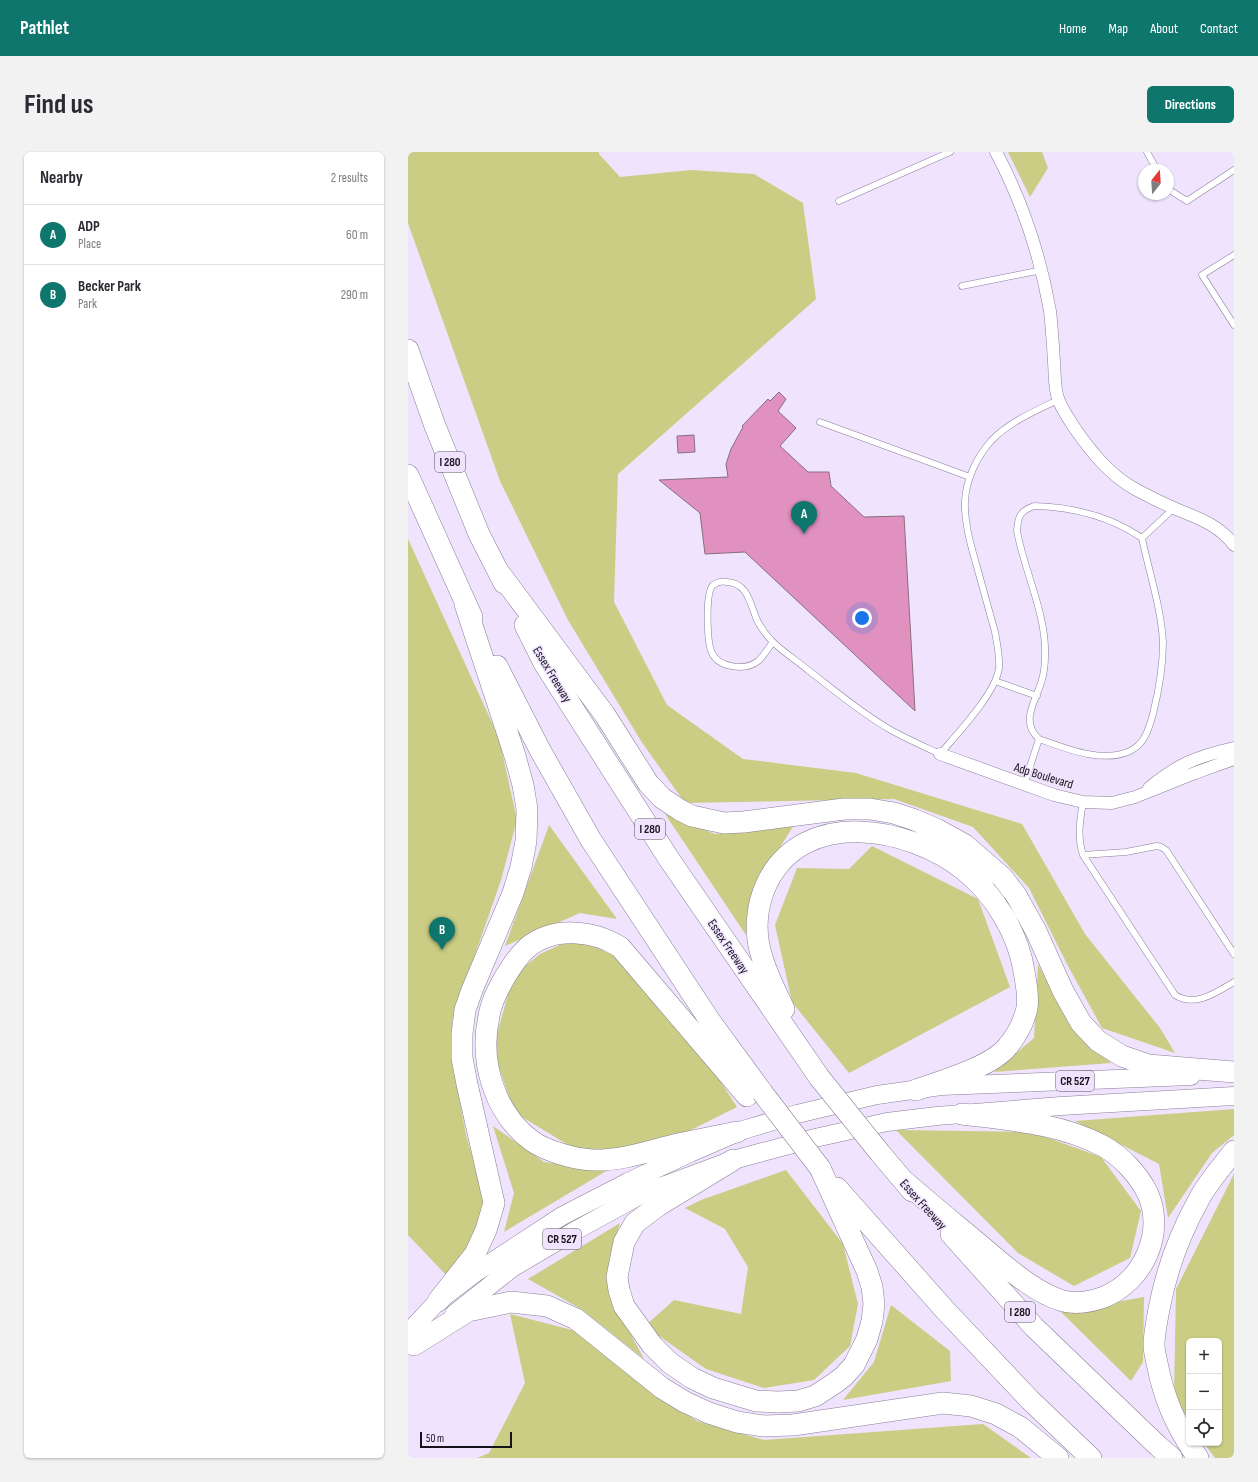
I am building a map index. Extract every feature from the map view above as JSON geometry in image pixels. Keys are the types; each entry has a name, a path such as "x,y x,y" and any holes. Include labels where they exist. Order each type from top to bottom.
{"highway":[{"name":"Essex Freeway","path":"408,350 435,426 479,534 548,669 670,859 819,1077 904,1181 1034,1327 1172,1458"},
{"path":"408,475 465,604 540,750 591,840 710,1021 754,1094"},
{"path":"498,571 605,715 648,783 662,798 692,816 724,823 844,810 870,809 894,813 936,829 965,845 1002,877 1016,895 1036,931 1063,991 1081,1023 1098,1041 1122,1056 1148,1065 1234,1073"},
{"path":"438,1301 475,1254 486,1230 494,1203 462,1058 462,1034 465,1010 472,990 515,886 521,867 526,841 527,817 523,785 517,764 465,604"},
{"path":"819,1077 776,993 761,956 757,929 757,912 761,894 770,876 785,857 801,845 819,837 841,832 885,834 919,844 944,856 965,871 984,890 1001,912 1013,936 1022,959 1026,984 1027,1006 1020,1028 1008,1047 994,1058 963,1073 916,1090"},
{"path":"737,1132 678,1144 632,1156 591,1160 557,1152 532,1142 507,1116 495,1092 488,1066 486,1042 488,1017 493,1000 512,965 526,949 537,940 566,933 593,935 609,941 620,948 754,1094 789,1129 820,1168 945,1310 1030,1400 1092,1458"},
{"path":"904,1181 1011,1271 1036,1288 1063,1301 1086,1303 1100,1299 1117,1291 1138,1273 1144,1263 1149,1249 1153,1230 1153,1216 1148,1195 1127,1165 1103,1146 1057,1128 1015,1120 962,1114"},
{"path":"1198,1458 1180,1430 1168,1406 1154,1345 1157,1317 1163,1288 1171,1263 1197,1202 1234,1151"},
{"path":"733,1160 659,1205 635,1223 624,1242 617,1277 624,1306 630,1316 652,1345 670,1363 692,1378 713,1388 756,1401 778,1402 798,1400 815,1396 835,1383 854,1365 867,1339 874,1304 872,1287 867,1271 820,1168"},
{"path":"410,1343 468,1311 511,1302 547,1306 576,1319 662,1388 685,1402 709,1413 737,1422 764,1426 793,1425 943,1403 971,1406 996,1414 1020,1427 1058,1458"}],"main road":[{"name":"CR 527","path":"410,1343 438,1301 475,1273 562,1216 628,1182 737,1132 797,1114 878,1095 941,1086 1234,1073"},
{"name":"CR 527","path":"410,1343 512,1268 573,1232 644,1193 733,1160 815,1138 887,1122 962,1114 1234,1096"}],"street":[{"path":"996,152 1010,179 1032,234 1042,270 1050,313 1058,400 1076,430 1098,459 1115,476 1135,489 1174,508 1206,521 1230,539 1234,544"},
{"name":"Adp Boulevard","path":"1142,794 1162,777 1187,762 1208,754 1234,748"},
{"name":"Adp Boulevard","path":"940,754 1054,795 1084,802 1112,803 1142,794 1234,759"},
{"name":"Adp Boulevard","path":"1142,794 1159,793 1234,766"}],"lane":[{"path":"839,201 950,152"},
{"path":"1147,152 1154,164"},
{"path":"1174,193 1187,201 1234,170"},
{"path":"1234,255 1202,275 1234,325"},
{"path":"962,286 1042,270"},
{"path":"773,642 758,661 751,665 732,666 722,663 716,658 712,653 709,643 709,591 713,585 718,582 731,582 742,587 746,592 759,623 773,642 859,710 887,728 940,754 988,696 999,669 999,650 967,524 965,501 970,477 979,457 992,440 1008,427 1027,415 1058,400"},
{"path":"820,422 970,477"},
{"path":"1034,506 1048,506 1083,512 1116,523 1142,538 1161,621 1163,642 1162,668 1158,692 1150,723 1144,738 1138,746 1130,751 1118,754 1102,756 1073,750 1039,739 1033,734 1030,727 1030,714 1037,696 1045,668 1046,650 1043,626 1018,536 1018,523 1021,513 1026,509 1034,506"},
{"path":"1142,538 1174,508"},
{"path":"994,681 1037,696"},
{"path":"1024,785 1039,739"},
{"path":"1084,802 1079,833 1083,855 1175,995 1185,1000 1206,998 1234,982"},
{"path":"1083,855 1126,852 1157,846 1166,850 1234,954"}],"green space":[{"path":"408,152 599,152 599,154 620,177 691,170 754,174 803,203 816,299 618,474 614,602 667,705 743,759 856,773 1022,824 1085,934 1160,1028 1175,1053 1102,1028 1067,964 1029,888 973,827 894,799 685,803 641,741 568,620 500,481 408,223"},
{"path":"1008,152 1042,152 1048,168 1030,197"},
{"path":"408,539 499,738 517,820 501,880 452,1021 455,1076 466,1135 487,1206 479,1234 447,1276 408,1235"},
{"path":"665,814 715,834 794,825 752,892 746,935"},
{"path":"549,825 617,919 580,913 505,946"},
{"path":"872,846 978,899 1010,987 849,1073 792,1002 775,925 797,868 849,869"},
{"path":"573,939 614,955 696,1044 737,1107 679,1136 607,1152 578,1151 514,1112 493,1049 513,976 540,954"},
{"path":"1038,964 1070,1026 1111,1063 994,1072 1034,1038"},
{"path":"1234,1109 1234,1135 1212,1153 1168,1218 1159,1164 1075,1121"},
{"path":"493,1126 544,1162 608,1170 504,1232 514,1193"},
{"path":"896,1130 1032,1132 1101,1157 1141,1211 1130,1258 1074,1286 1018,1253"},
{"path":"786,1170 843,1244 858,1304 850,1346 814,1380 764,1388 706,1369 645,1326 674,1300 741,1314 748,1267 725,1229 685,1208 701,1200"},
{"path":"1234,1174 1234,1458 1215,1458 1206,1446 1222,1446 1222,1338 1186,1338 1186,1415 1174,1396 1176,1289"},
{"path":"620,1223 609,1260 611,1298 644,1359 581,1309 528,1279"},
{"path":"1144,1297 1143,1362 1131,1381 1061,1312"},
{"path":"891,1305 950,1351 951,1381 843,1400 874,1362"},
{"path":"510,1314 576,1331 647,1388 697,1421 764,1440 983,1424 1031,1458 477,1458 489,1453 525,1383"}],"building":[{"path":"779,392 786,399 778,411 796,428 780,446 808,472 829,472 831,486 864,517 904,516 915,711 745,552 705,554 700,513 659,480 728,477 726,464 731,449 743,427 742,426 768,399 770,401"},
{"path":"694,435 695,452 678,453 677,436"}],"place":[{"name":"ADP","path":"804,534"},
{"name":"Becker Park","path":"442,950"}]}
